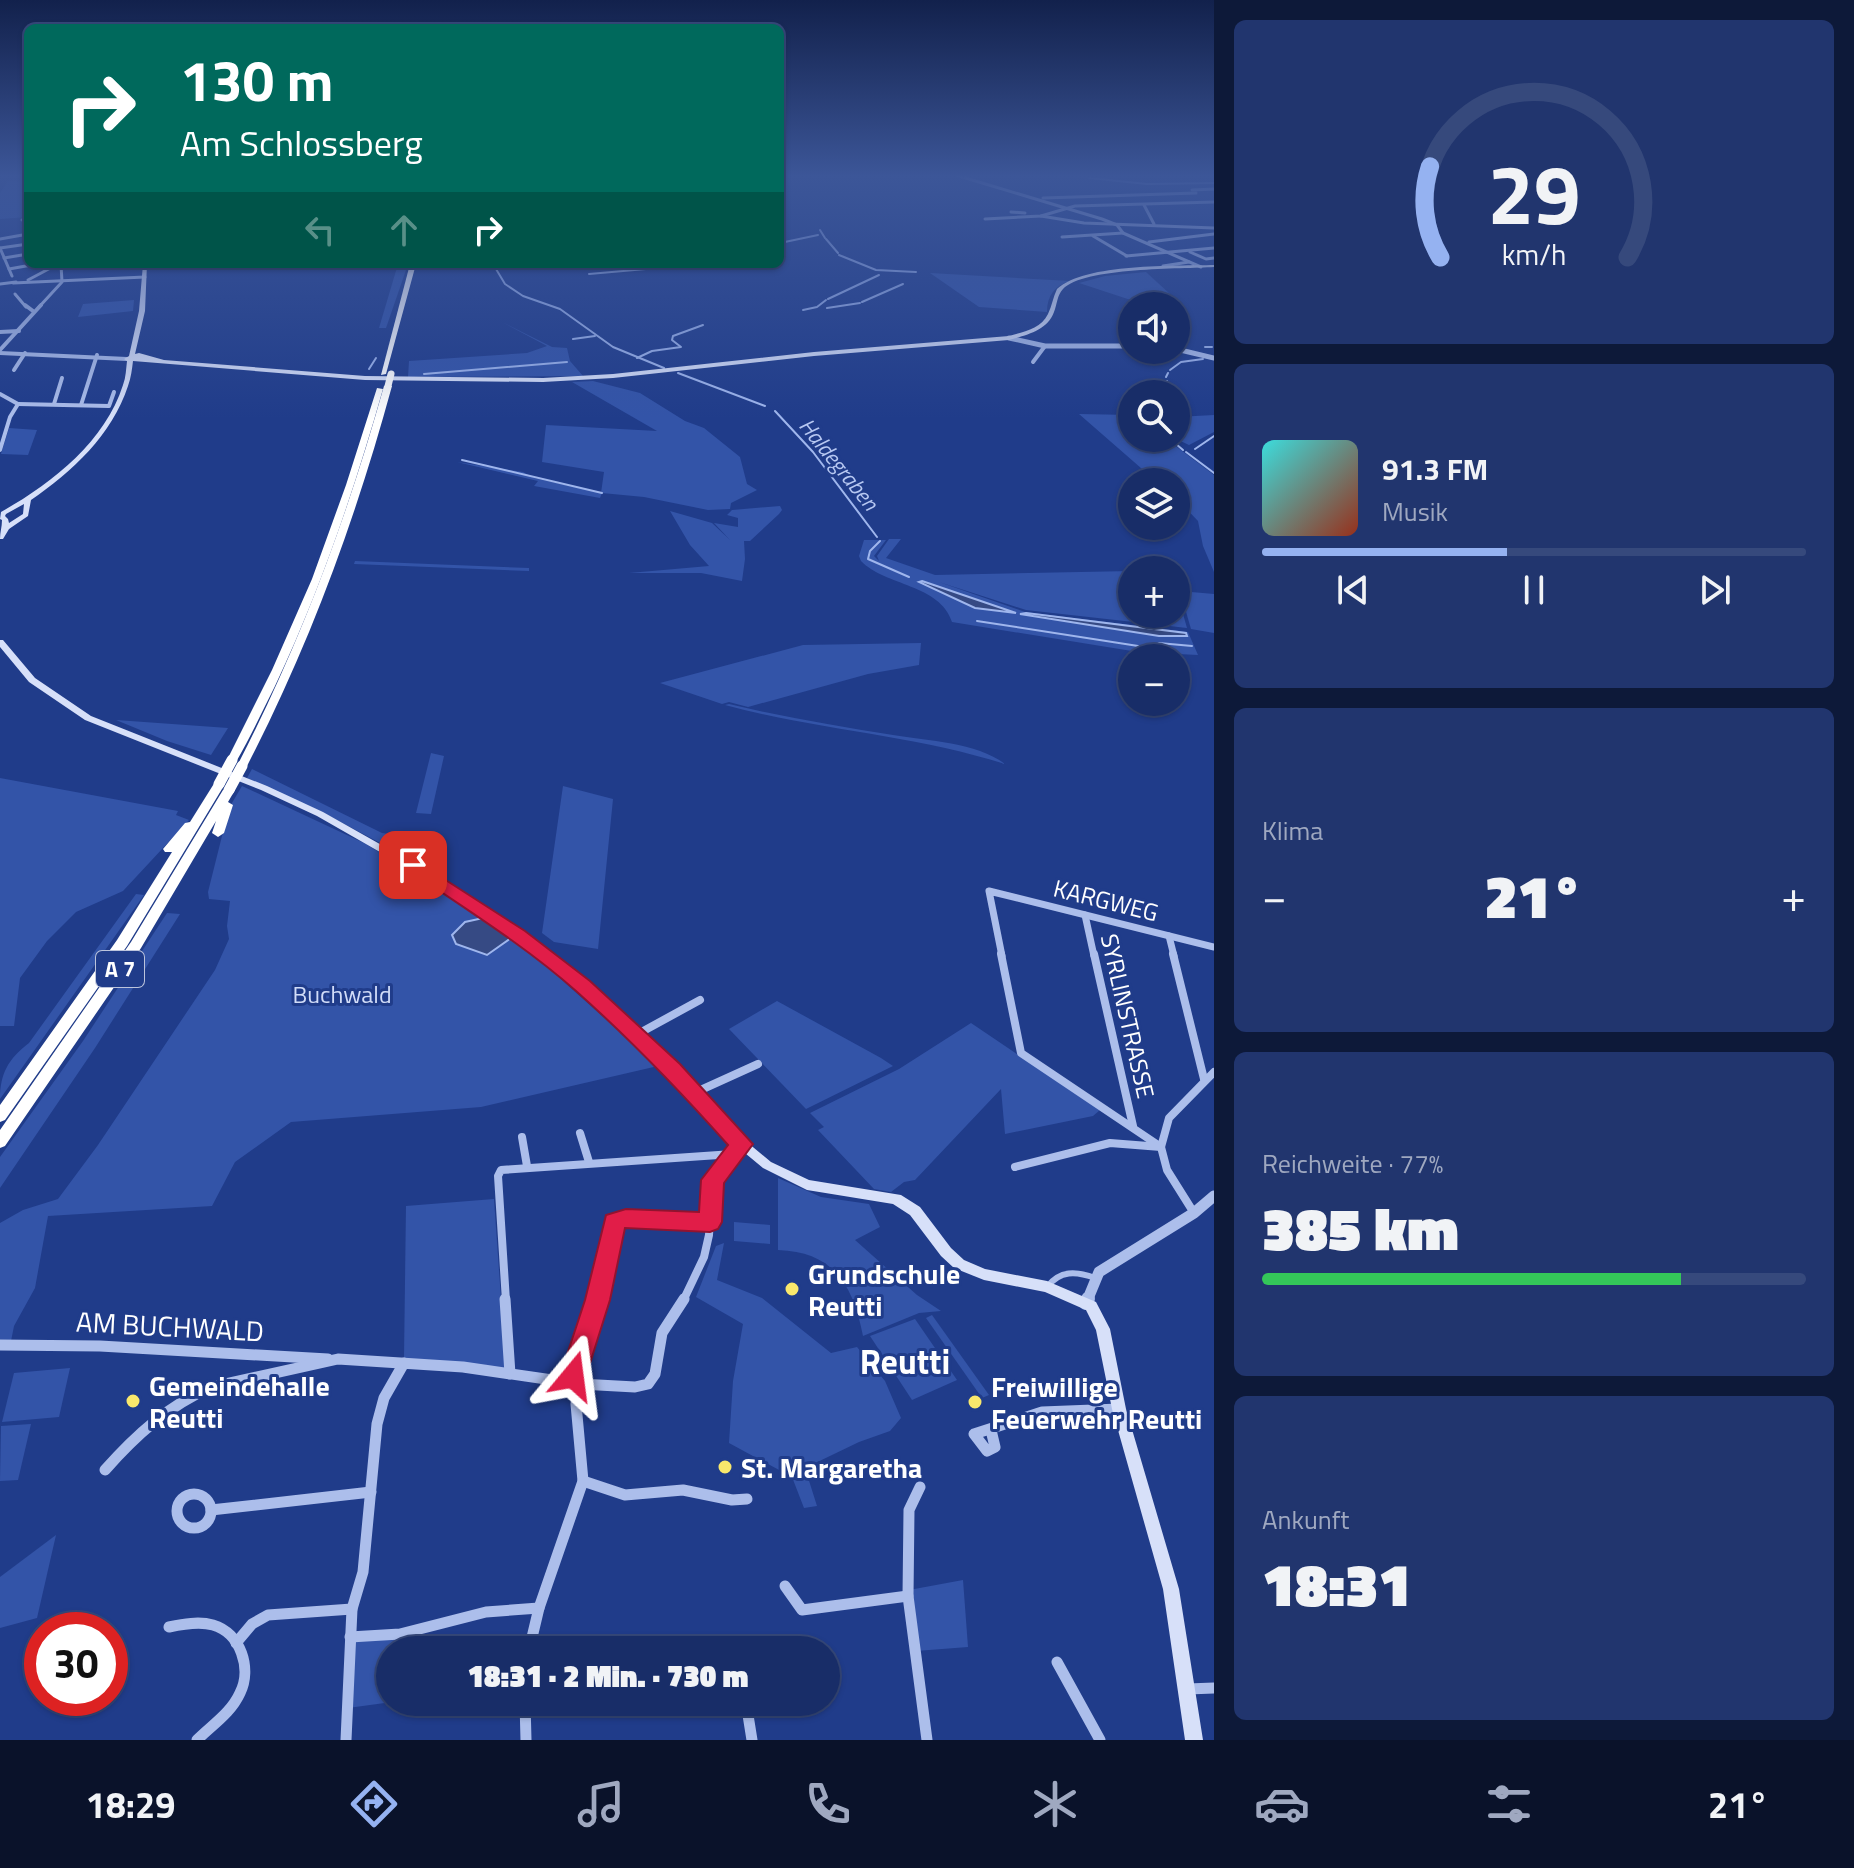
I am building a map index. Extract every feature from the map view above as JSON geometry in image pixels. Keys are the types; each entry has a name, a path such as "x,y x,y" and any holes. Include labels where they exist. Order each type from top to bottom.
{"highway":[{"name":"A 7","path":"0,1142 129,955 237,763 313,593 384,386 412,268"},
{"name":"A 7","path":"387,374 419,268"},
{"name":"A 7","path":"0,1116 115,954 210,801 224,787"},
{"path":"218,833 224,787"},
{"path":"169,849 210,801"}],"main road":[{"path":"134,358 407,380 563,379 1009,338 1047,321 1057,294 1076,280 1117,272 1214,266"},
{"path":"0,537 4,516 28,501 101,435 117,410 134,358 145,268"},
{"path":"4,516 19,519 26,515 28,501"},
{"path":"4,516 27,511"},
{"path":"0,642 32,680 88,718 264,788 386,848 452,889 539,951 636,1035 694,1093 737,1149 807,1185 889,1197 905,1203 915,1211 952,1259 971,1270 1047,1287 1086,1303 1096,1312 1103,1329 1119,1409 1171,1589 1194,1740"}],"street":[{"path":"9,257 4,258 12,276"},
{"path":"1179,257 1201,267"},
{"path":"1147,267 1189,262"},
{"path":"9,269 24,266"},
{"path":"13,283 31,279 52,268"},
{"path":"60,268 62,282"},
{"path":"0,284 145,277"},
{"path":"0,351 62,282"},
{"path":"15,294 33,311"},
{"path":"0,332 19,331"},
{"path":"1009,338 1045,346 1118,346"},
{"path":"1033,362 1045,346"},
{"path":"0,351 134,358"},
{"path":"1190,352 1214,358"},
{"path":"14,370 25,353"},
{"path":"81,405 97,355"},
{"path":"54,404 62,378"},
{"path":"0,394 18,404 109,406 114,392"},
{"path":"0,450 10,417 18,404"},
{"name":"KARGWEG","path":"1133,1126 1021,1053 989,891 1214,947"},
{"name":"SYRLINSTRASSE","path":"1085,915 1133,1126"},
{"path":"1169,936 1204,1079"},
{"path":"636,1035 700,1000"},
{"path":"694,1093 758,1064"},
{"path":"1194,1213 1167,1170 1161,1147 1169,1118 1214,1072"},
{"path":"1133,1126 1161,1147"},
{"path":"580,1133 589,1162"},
{"path":"522,1137 527,1166"},
{"path":"1015,1167 1110,1143 1161,1147"},
{"path":"510,1374 498,1176 506,1169 527,1166 737,1149"},
{"path":"532,1636 583,1481 576,1384 615,1222 640,1218 710,1222 712,1180 737,1149"},
{"path":"1086,1303 1095,1278 1150,1238 1194,1213 1214,1196"},
{"name":"AM BUCHWALD","path":"0,1345 86,1345 404,1363 576,1384 635,1387 651,1381 662,1333 698,1272 708,1242 710,1222"},
{"path":"1047,1287 1053,1278 1074,1271 1095,1278"},
{"path":"105,1470 154,1418 195,1393 226,1383 338,1359"},
{"path":"346,1740 352,1609 363,1572 377,1424 384,1398 404,1363"},
{"path":"991,1430 1042,1412 1119,1409"},
{"path":"583,1481 612,1492 637,1496 668,1490 690,1491 728,1500 747,1499"},
{"path":"920,1487 909,1510 908,1596 927,1740"},
{"path":"211,1510 371,1492"},
{"path":"785,1586 802,1610 908,1596"},
{"path":"350,1637 399,1634 452,1618 518,1606 539,1608"},
{"path":"236,1643 252,1624 268,1615 352,1609"},
{"path":"169,1627 203,1623 219,1627 236,1643 246,1666 241,1693 197,1740"},
{"path":"1057,1662 1100,1740"},
{"path":"1188,1689 1214,1688"},
{"path":"525,1716 526,1740"},
{"path":"748,1716 752,1740"}],"green space":[{"path":"397,268 407,268 386,328 379,328"},
{"path":"1146,272 1168,292 1118,292 1118,296 1079,283 1105,276"},
{"path":"930,273 1070,281 1053,292 1047,312 979,307"},
{"path":"134,300 133,311 78,317 83,304"},
{"path":"502,322 552,347 567,348 570,361 583,376 408,377 409,361 527,353 547,346"},
{"path":"593,381 640,393 685,421 704,428 740,457 747,484 757,490 731,503 730,509 708,510 644,497 602,493 600,498 534,486 538,481 457,462 523,472 534,478 601,493 604,472 542,462 546,425 657,431 572,382"},
{"path":"1079,414 1118,415 1118,448"},
{"path":"1214,415 1214,432 1190,444 1190,416"},
{"path":"9,428 37,430 28,455 1,454"},
{"path":"1123,452 1184,452 1214,475 1214,572 1203,546 1198,521 1190,513 1190,468 1141,468"},
{"path":"780,506 782,510 779,514 750,541 744,541 742,581 701,573 629,573 709,566 690,545 670,511 712,523 730,540 714,523 738,527 738,518 727,515 732,510"},
{"path":"889,539 901,539 886,558 935,575 1118,571 1118,620 1026,610 939,582 1025,612 1118,625 1021,614 1159,636 1185,633 1145,628 1188,632 1198,655 1190,655 1190,644 1118,644 1118,649 952,622 946,609 936,600 884,576 861,561 859,556 864,540 886,540 874,556 879,561 877,556"},
{"path":"355,561 529,568 529,571 354,564"},
{"path":"1190,592 1214,594 1214,633 1191,629"},
{"path":"921,643 919,665 868,674 748,707 729,702 722,704 660,683 803,645"},
{"path":"725,705 831,725 951,744 980,751 1005,764 936,746"},
{"path":"116,720 228,728 211,755"},
{"path":"431,753 444,756 431,814 416,813"},
{"path":"252,769 382,833 405,836 397,852 322,812 247,778"},
{"path":"0,778 178,811 176,815 189,820 123,891 76,912 47,941 20,978 14,1026 0,1026"},
{"name":"Buchwald","path":"242,786 364,843 471,908 483,918 465,922 511,938 534,955 658,1066 481,1107 291,1122 235,1162 212,1206 48,1216 35,1288 14,1326 11,1341 0,1341 0,1223 23,1210 58,1199 98,1145 215,970 229,939 230,901 209,899 208,892 229,808"},
{"path":"563,786 613,799 598,949 554,942 542,933"},
{"path":"136,894 144,895 0,1099 4,1075 11,1061 29,1043"},
{"path":"167,913 180,914 95,1048 0,1188 0,1157 83,1041"},
{"path":"777,1001 893,1066 806,1109 729,1029"},
{"path":"971,1023 1100,1110 1093,1116 1005,1134 1001,1089 915,1180 904,1182 891,1192 874,1189 818,1130 824,1127 810,1113 899,1069"},
{"path":"778,1178 821,1197 869,1204 880,1227 855,1240 917,1295 941,1311 919,1313 863,1336 853,1301 838,1275 814,1257 778,1250"},
{"path":"494,1199 506,1370 404,1359 406,1206"},
{"path":"734,1222 770,1225 770,1244 734,1241"},
{"path":"724,1243 717,1280 762,1298 831,1353 857,1347 885,1381 901,1418 890,1431 805,1468 817,1506 804,1508 792,1477 729,1443 733,1381 743,1324 696,1297 716,1246"},
{"path":"932,1315 989,1395 982,1398 926,1318"},
{"path":"915,1319 957,1380 912,1400 870,1336"},
{"path":"70,1368 59,1417 2,1422 14,1373"},
{"path":"31,1424 18,1480 0,1481 1,1426"},
{"path":"56,1535 38,1612 24,1612 24,1622 0,1628 0,1577"},
{"path":"963,1580 968,1647 916,1651 909,1590"},
{"path":"376,1637 376,1704 348,1708 352,1638"}],"shaded area":[{"path":"919,582 1016,613 975,608"},
{"path":"1020,614 1118,624 1118,628 1186,633 1187,636 1159,636"},
{"path":"483,918 511,938 487,955 456,944 452,935 465,922"}],"waterway":[{"path":"844,257 876,270 916,272"},
{"path":"589,274 648,268"},
{"name":"Haldegraben","path":"496,269 505,284 523,296 560,309 613,347 638,357"},
{"path":"828,299 879,275"},
{"path":"862,302 903,284"},
{"path":"803,310 817,307 826,300"},
{"path":"827,308 860,303"},
{"path":"638,357 652,351 681,347 672,340 673,336 703,325"},
{"path":"573,339 595,336"},
{"path":"1205,347 1212,347"},
{"name":"Haldegraben","path":"638,357 664,368"},
{"path":"369,369 376,358"},
{"name":"Haldegraben","path":"1170,370 1181,362 1203,359"},
{"path":"424,374 567,362"},
{"name":"Haldegraben","path":"678,373 765,406"},
{"name":"Haldegraben","path":"1166,377 1168,373"},
{"name":"Haldegraben","path":"775,411 813,452 877,537"},
{"path":"1195,449 1214,436"},
{"name":"Haldegraben","path":"1186,452 1214,473"},
{"path":"462,460 602,493"},
{"name":"Haldegraben","path":"880,541 870,551 868,559 909,577"},
{"path":"977,621 1151,648 1159,643 1192,646"}],"place":[{"name":"Grundschule Reutti","path":"792,1289"},
{"name":"Gemeindehalle Reutti","path":"133,1401"},
{"name":"Freiwillige Feuerwehr Reutti","path":"975,1402"},
{"name":"St. Margaretha","path":"725,1467"}],"district":[{"name":"Reutti","path":"905,1361"}],"route":[{"path":"413,865 452,889 583,986 672,1070 741,1144 712,1180 710,1222 626,1218 615,1222 597,1300 573,1376"}]}
